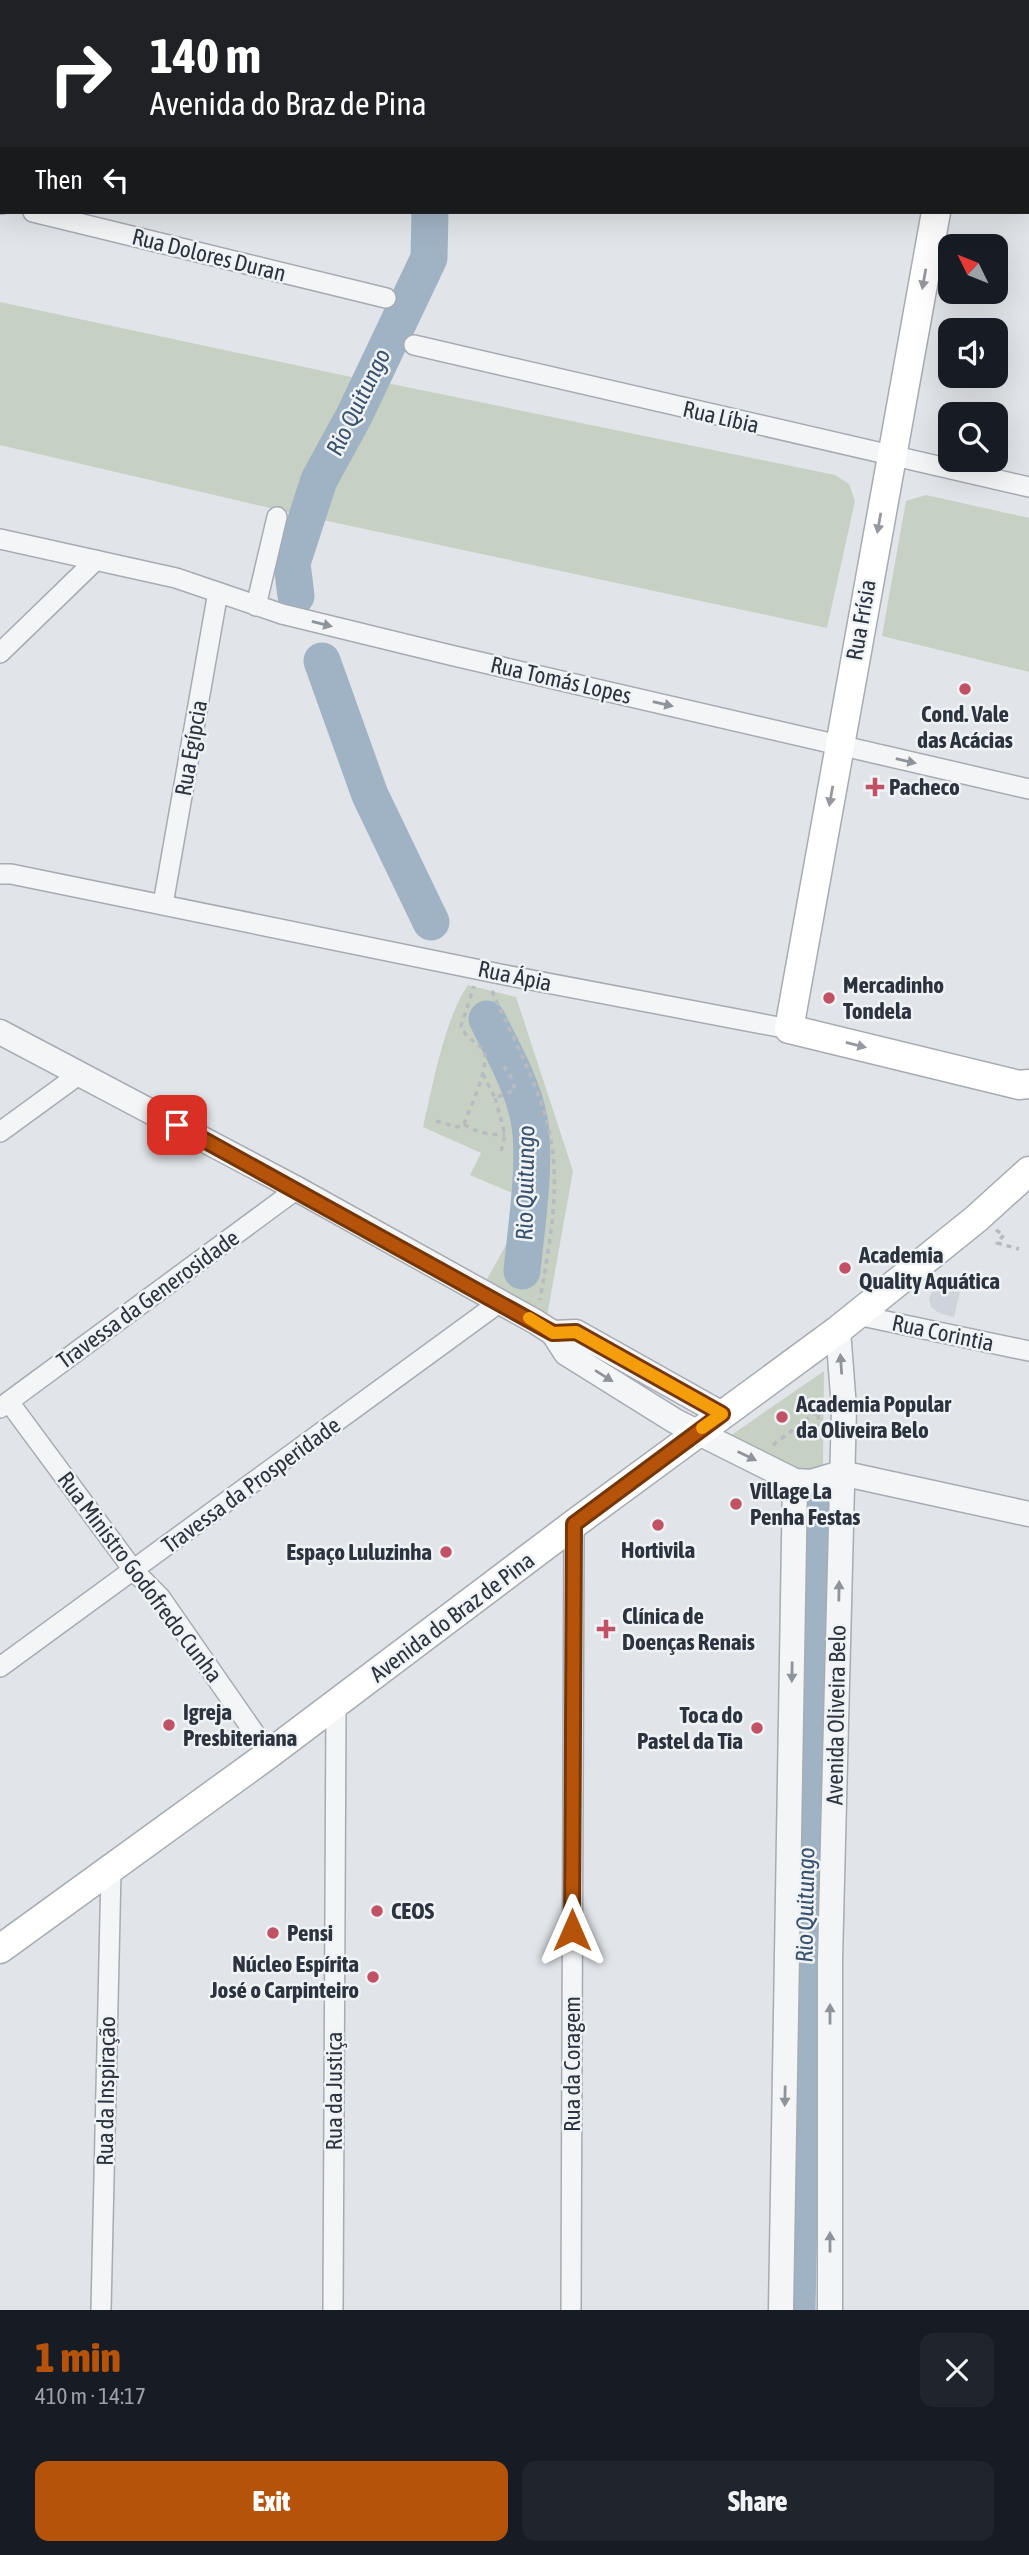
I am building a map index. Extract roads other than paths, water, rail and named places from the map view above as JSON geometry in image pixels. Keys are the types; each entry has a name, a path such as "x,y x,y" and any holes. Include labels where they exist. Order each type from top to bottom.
{"main road":[{"name":"Rua Frísia","path":"789,1029 936,214"},
{"name":"Rua Ápia","path":"789,1029 1026,1090"},
{"name":"Avenida do Braz de Pina","path":"0,1949 337,1705 697,1432 848,1323 976,1219 1029,1171"}],"street":[{"name":"Rua Dolores Duran","path":"41,214 386,298"},
{"name":"Rua Líbia","path":"414,345 1029,487"},
{"path":"256,606 277,517"},
{"name":"Rua Tomás Lopes","path":"0,539 176,578 256,606 450,656 1029,789"},
{"path":"0,653 96,560"},
{"name":"Rua Egípcia","path":"163,904 218,592"},
{"name":"Rua Ápia","path":"0,874 11,873 789,1029"},
{"path":"0,1032 297,1189 500,1302 545,1328 566,1353 697,1432 795,1481 811,1482 841,1472 1029,1514"},
{"path":"0,1132 81,1073"},
{"name":"Travessa da Generosidade","path":"4,1405 297,1189"},
{"name":"Travessa da Prosperidade","path":"0,1667 500,1302"},
{"name":"Rua Corintia","path":"848,1323 1029,1350"},
{"name":"Avenida Oliveira Belo","path":"830,2310 830,1959 841,1472 848,1323"},
{"path":"545,1328 576,1332 722,1414"},
{"name":"Rua Ministro Godofredo Cunha","path":"4,1405 134,1571 160,1597 269,1754"},
{"name":"Avenida Oliveira Belo","path":"781,2310 795,1481"},
{"name":"Rua da Coragem","path":"571,2310 574,1524"},
{"name":"Rua da Justiça","path":"333,2310 337,1705"},
{"name":"Rua da Inspiração","path":"101,2310 111,1871"}],"waterway":[{"name":"Rio Quitungo","path":"296,596 292,563 319,480 354,416 429,258 430,214"},
{"name":"Rio Quitungo","path":"322,661 370,795 431,922"},
{"name":"Rio Quitungo","path":"487,1019 517,1080 529,1119 532,1154 522,1271"},
{"name":"Rio Quitungo","path":"797,2310 813,1500"}],"place":[{"name":"Cond. Vale das Acácias","path":"965,689"},
{"name":"Pacheco","path":"875,787"},
{"name":"Mercadinho Tondela","path":"829,998"},
{"name":"Academia Quality Aquática","path":"845,1268"},
{"name":"Academia Popular da Oliveira Belo","path":"782,1417"},
{"name":"Village La Penha Festas","path":"736,1504"},
{"name":"Hortivila","path":"658,1525"},
{"name":"Espaço Luluzinha","path":"446,1552"},
{"name":"Clínica de Doenças Renais","path":"606,1629"},
{"name":"Igreja Presbiteriana","path":"169,1725"},
{"name":"Toca do Pastel da Tia","path":"757,1728"},
{"name":"CEOS","path":"377,1911"},
{"name":"Pensi","path":"273,1933"},
{"name":"Núcleo Espírita José o Carpinteiro","path":"373,1977"}]}
